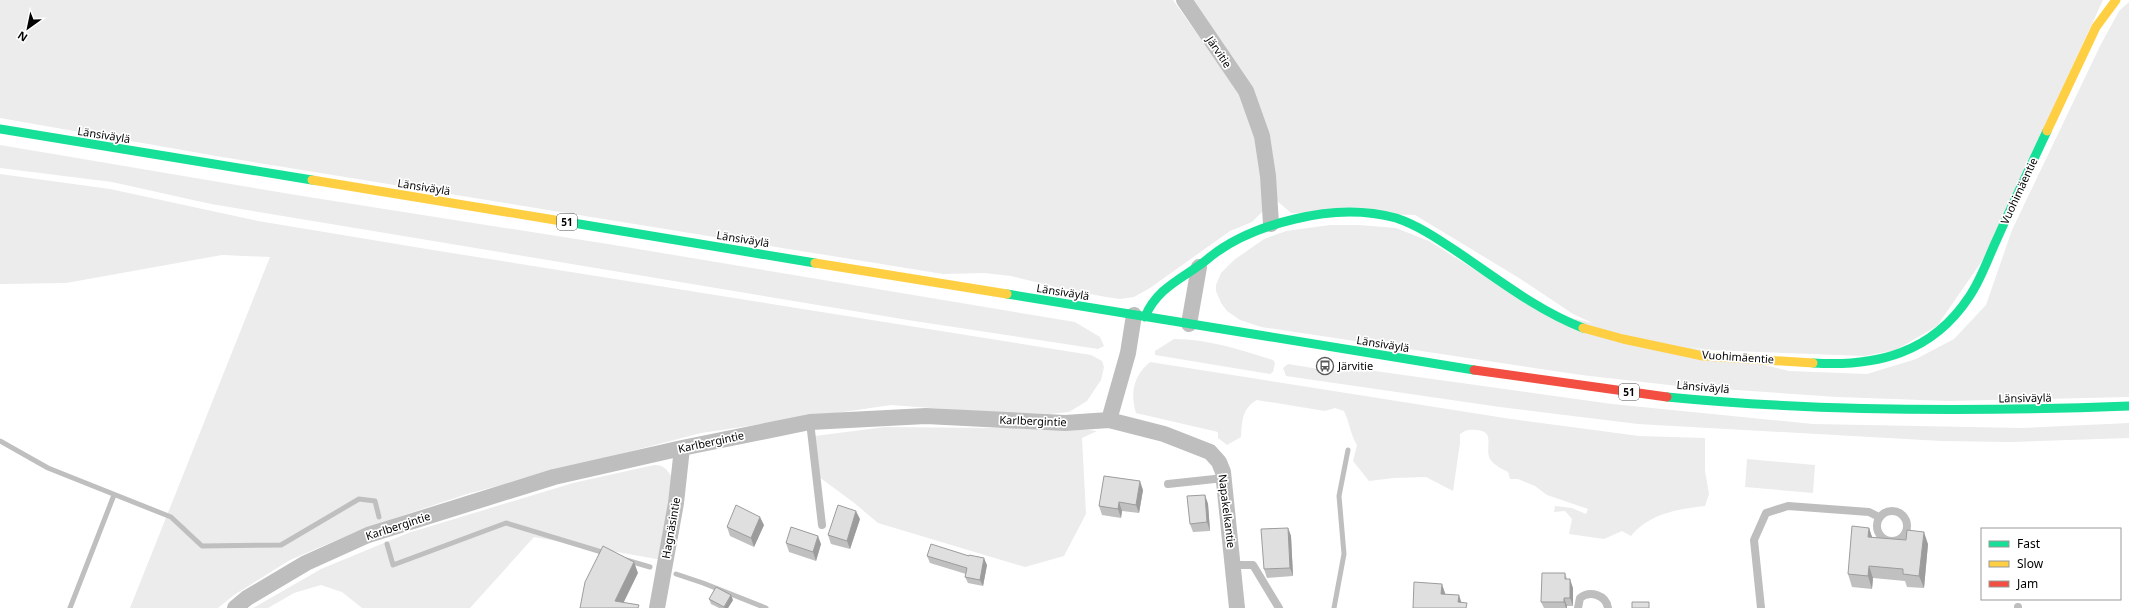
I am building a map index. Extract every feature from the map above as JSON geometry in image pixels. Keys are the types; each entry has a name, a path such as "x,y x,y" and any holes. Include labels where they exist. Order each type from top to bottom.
{"main road":[{"name":"Vuohimäentie","path":"1139,316 1167,286 1199,267 1220,250 1271,224 1301,216 1333,213 1370,213 1395,218 1422,228 1524,297 1560,318 1586,330 1611,337 1703,356 1827,363 1859,363 1886,359 1931,339 1953,319 1970,296 2096,27 2116,0"},
{"name":"Länsiväylä","path":"0,129 1449,367 1633,393 1887,411 2039,410 2129,406"}],"street":[{"name":"Järvitie","path":"1184,0 1246,91 1262,136 1268,176 1271,224"},
{"path":"1189,324 1199,267"},
{"path":"1109,420 1139,316"},
{"name":"Karlbergintie","path":"235,608 247,598 306,563 368,535 554,477 682,448 810,422 926,416 1065,423 1109,420"},
{"name":"Napakelkantie","path":"1109,420 1164,434 1210,452 1219,462 1224,478 1234,565 1237,608"},
{"name":"Hagnäsintie","path":"657,608 676,503 682,448"}],"lane":[{"path":"810,422 822,525"},
{"path":"1168,484 1224,478"},
{"path":"1761,608 1754,540 1766,513 1788,506 1869,512 1879,517"},
{"path":"1234,565 1253,565 1279,608"},
{"path":"1578,608 1580,598 1586,594 1593,594 1602,598 1607,603 1608,608"}],"shaded area":[{"path":"0,0 1173,0 1238,91 1258,141 1263,211 1252,222 1230,231 1150,288 1134,297 1120,299 1064,289 1011,276 984,273 943,274 222,157 0,118"},
{"path":"1189,0 2103,0 1984,258 1937,326 1896,350 1864,356 1707,350 1612,332 1573,314 1519,278 1415,215 1291,213 1276,200 1266,130"},
{"path":"2129,2 2129,397 1948,401 1838,397 1678,386 1581,375 1261,327 1240,320 1227,311 1221,303 1216,291 1216,285 1221,273 1234,260 1264,239 1286,231 1330,225 1359,225 1396,228 1429,241 1539,310 1789,371 1867,374 1916,359 1954,339 1986,305 2012,230 2100,46 2119,11"},
{"path":"0,145 302,196 614,245 1075,322 1100,337 1104,346 1098,349 914,321 211,204 112,182 0,168"},
{"path":"0,174 110,189 258,221 1091,355 1102,361 1104,367 1101,380 1087,401 1069,412 1050,414 986,412 891,405 701,433 467,494 365,528 290,560 234,595 218,608 130,608 270,257 222,255 66,283 0,284"},
{"path":"1174,339 1187,339 1212,343 1273,360 1275,363 1273,372 1270,374 1155,355 1155,351"},
{"path":"1150,362 1511,419 1639,436 1705,438 1705,471 1709,494 1705,506 1664,514 1646,522 1631,536 1622,531 1604,539 1569,534 1572,519 1565,511 1554,512 1555,506 1572,508 1586,514 1588,509 1547,495 1535,486 1518,479 1510,479 1508,472 1496,465 1490,459 1488,450 1488,436 1482,431 1469,430 1460,434 1453,491 1426,477 1394,478 1369,481 1353,461 1357,445 1344,411 1335,408 1325,411 1257,400 1248,407 1246,411 1243,420 1241,437 1227,445 1218,438 1218,432 1136,413 1133,399 1134,386 1144,367"},
{"path":"1288,364 1325,370 1375,371 1612,404 1813,424 2022,428 2129,423 2129,438 2010,442 1941,441 1638,424 1500,407 1286,376 1283,368"},
{"path":"885,427 1081,429 1097,431 1082,438 1086,514 1064,556 1025,567 878,523 853,502 815,474 815,436"},
{"path":"1747,459 1815,465 1813,493 1745,487"},
{"path":"654,465 665,468 672,478 662,560 534,537 470,608 362,608 342,592 321,585 294,593 268,608 253,608 321,569 408,533 573,483"}],"building":[{"path":"1104,476 1140,481 1136,505 1119,502 1118,509 1099,506"},
{"path":"1205,495 1207,522 1190,524 1187,496"},
{"path":"736,505 760,517 751,538 727,527"},
{"path":"838,505 856,511 847,541 828,535"},
{"path":"1852,526 1869,528 1868,537 1906,540 1907,530 1924,532 1919,576 1903,574 1903,569 1869,566 1868,576 1848,574"},
{"path":"791,527 818,536 813,552 786,543"},
{"path":"1288,528 1290,568 1264,569 1261,529"},
{"path":"931,544 969,556 984,558 980,580 965,577 967,568 927,556"},
{"path":"603,546 634,562 615,601 639,605 638,608 580,608 585,582"},
{"path":"1542,573 1565,573 1565,579 1570,579 1570,598 1564,598 1564,602 1541,602"},
{"path":"1414,582 1442,584 1441,594 1459,595 1458,602 1467,603 1466,608 1413,608"},
{"path":"716,587 731,595 724,607 709,599"},
{"path":"1632,602 1649,602 1649,608 1632,608"}],"waterway":[{"path":"0,441 48,468 171,517 202,546 281,545 359,499 375,501 379,517"},
{"path":"1334,608 1344,554 1339,496 1348,450"},
{"path":"70,608 114,495"},
{"path":"387,544 393,565 506,523 605,553"},
{"path":"626,560 650,567"},
{"path":"676,574 766,608"}],"traffic: fast":[{"path":"0,129 312,180"},
{"path":"1813,363 1837,364 1881,359 1920,344 1938,332 1954,316 1969,297 1977,283 2047,131"},
{"path":"1145,317 1150,306 1157,297 1173,283 1219,250 1240,238 1272,225 1307,216 1358,212 1396,218 1413,225 1438,239 1535,304 1583,328"},
{"path":"561,221 815,263"},
{"path":"1007,294 1474,370"},
{"path":"1667,397 1782,406 1840,408 1955,410 2129,406"}],"traffic: slow":[{"path":"2047,131 2096,27 2116,0"},
{"path":"312,180 561,221"},
{"path":"815,263 1007,294"},
{"path":"1583,328 1623,339 1703,356 1813,363"}],"traffic: jam":[{"path":"1474,370 1667,397"}],"place":[{"name":"Järvitie","path":"1325,366"}]}
